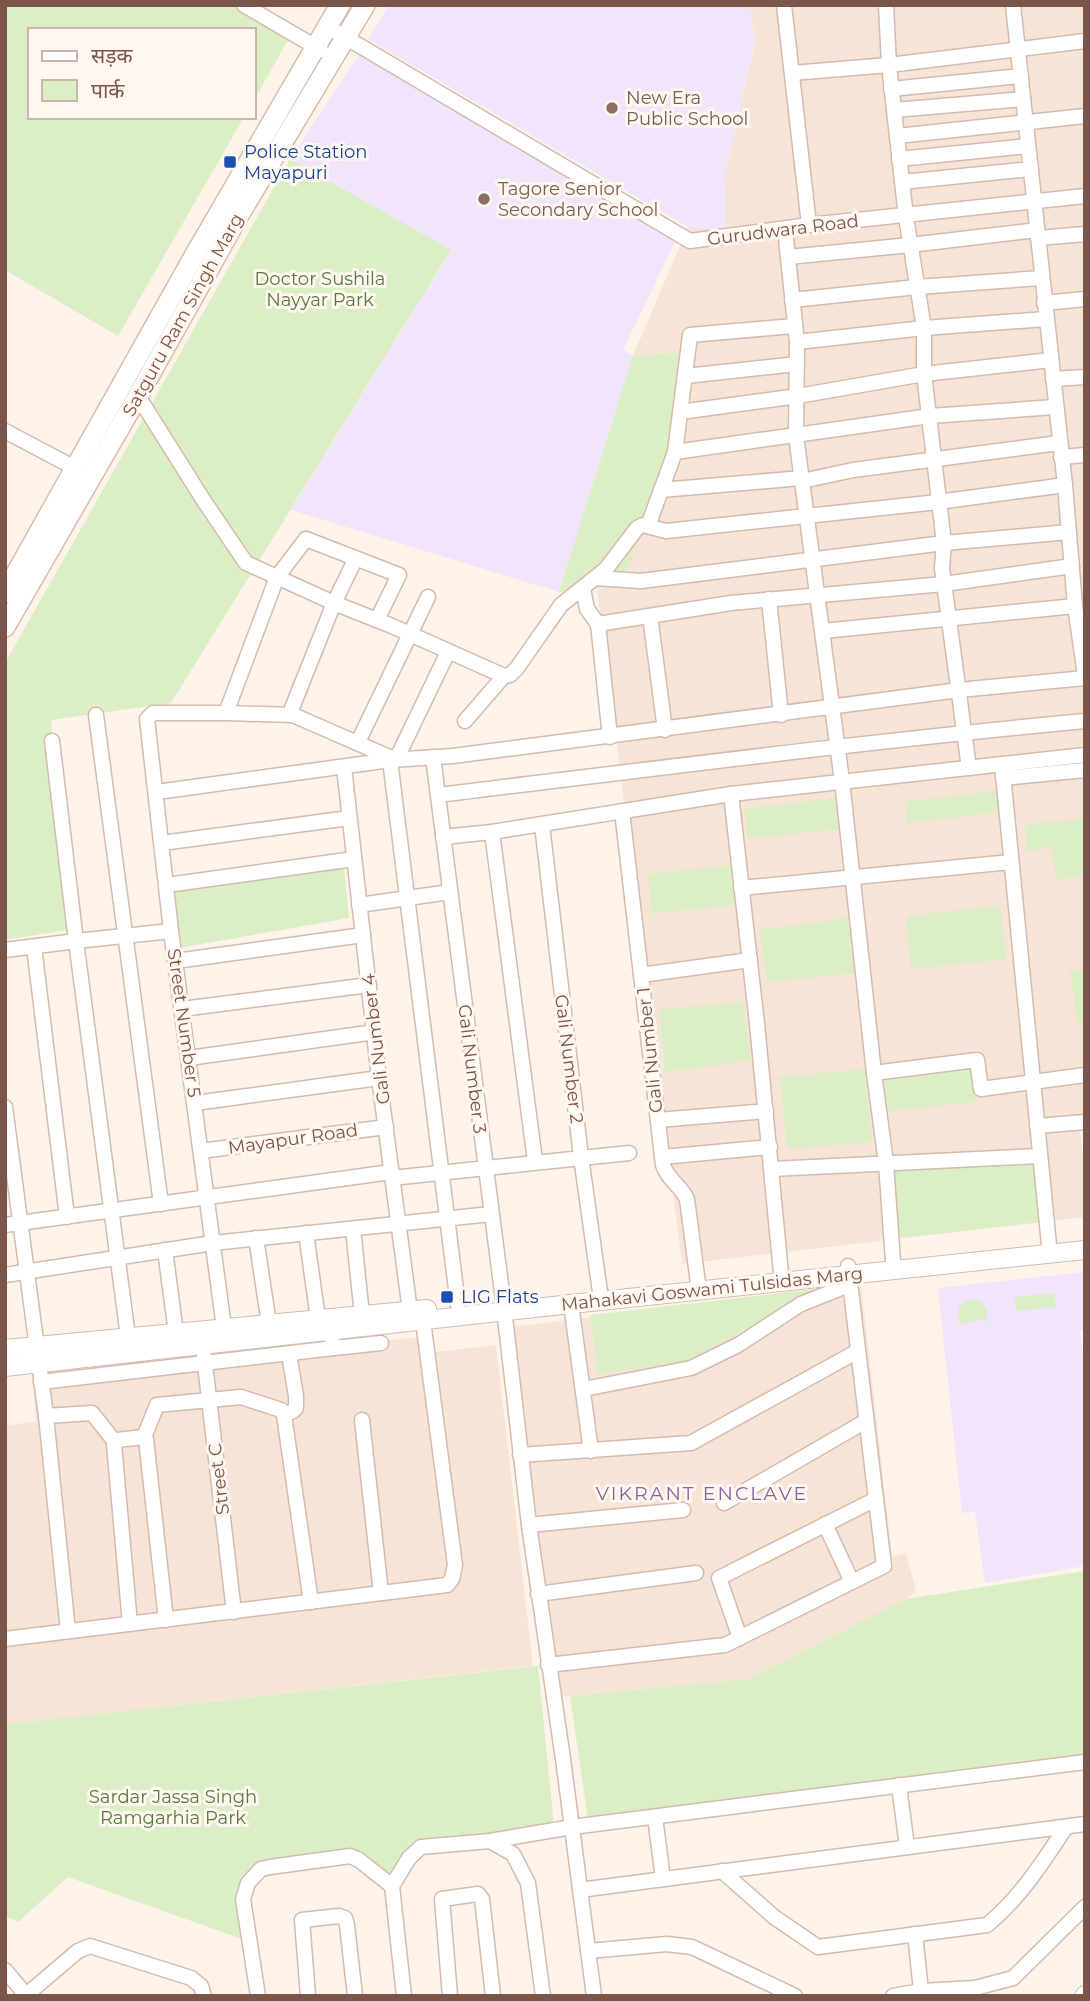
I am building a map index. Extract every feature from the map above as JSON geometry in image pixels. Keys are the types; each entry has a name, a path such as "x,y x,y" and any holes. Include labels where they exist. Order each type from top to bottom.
{"main road":[{"name":"Satguru Ram Singh Marg","path":"5,593 193,258 341,5"},
{"name":"Satguru Ram Singh Marg","path":"5,627 239,215 365,5"}],"street":[{"path":"244,5 335,57"},
{"path":"784,5 809,225"},
{"path":"886,5 899,159 924,328 924,374 944,542 942,568 970,768"},
{"path":"157,792 393,760 610,737 1085,676 1075,606 1065,485 1013,5"},
{"name":"Gurudwara Road","path":"328,27 690,241 809,225 906,217 1085,196"},
{"path":"792,73 889,65 1085,41"},
{"path":"891,89 1021,76"},
{"path":"894,110 1023,99"},
{"path":"897,136 1085,116"},
{"path":"899,159 1028,146"},
{"path":"902,181 1031,169"},
{"path":"785,230 797,341 796,436 842,781 886,1163 893,1261"},
{"path":"788,257 1037,234 1085,234"},
{"path":"792,300 1041,278"},
{"path":"1044,303 1085,299"},
{"path":"797,341 1046,319"},
{"path":"648,526 675,452 690,335 794,326"},
{"path":"680,412 798,396 924,374 1051,360"},
{"path":"686,376 797,364"},
{"path":"1053,379 1085,377"},
{"path":"138,396 246,563 504,676 510,675 517,668 561,605 606,569 637,528 643,525 666,531 938,502 1065,485"},
{"path":"675,452 930,416 1055,407"},
{"path":"5,431 75,468"},
{"path":"661,490 802,479 933,458 1060,450 1085,455"},
{"path":"596,578 640,581 1085,526"},
{"path":"377,620 399,575 306,539 277,577 226,713 293,715 393,760"},
{"path":"293,715 292,708 334,603 355,560"},
{"path":"598,624 769,599 944,584 1072,566"},
{"path":"583,588 587,609 598,624 610,737"},
{"path":"358,742 428,597"},
{"path":"769,599 781,715"},
{"path":"823,631 1075,606"},
{"path":"650,616 665,730"},
{"path":"448,652 393,760 407,898 458,1305"},
{"path":"465,721 504,676"},
{"name":"Street Number 5","path":"224,1328 171,931 147,719 153,713 226,713"},
{"path":"96,715 161,1204"},
{"path":"438,795 837,746 1085,721"},
{"path":"52,741 128,1337"},
{"path":"1003,771 1085,755"},
{"name":"Gali Number 3","path":"433,757 529,1525 594,1996"},
{"name":"Gali Number 4","path":"344,767 398,1225 416,1316 455,1565 447,1585 381,1593"},
{"path":"443,837 542,825 731,794 842,781 970,768 1003,771 1085,770"},
{"path":"1003,771 1049,1245"},
{"path":"731,794 770,1147 781,1273"},
{"name":"Gali Number 1","path":"622,811 662,1157 665,1170 687,1199 698,1286"},
{"path":"162,844 349,818"},
{"name":"Gali Number 2","path":"542,825 581,1157 600,1292"},
{"path":"492,832 535,1161"},
{"path":"167,885 354,859"},
{"path":"741,888 1012,862"},
{"path":"359,905 450,892"},
{"path":"5,950 171,931"},
{"path":"176,961 363,936"},
{"path":"34,947 67,1217"},
{"path":"641,975 750,960"},
{"path":"182,1009 369,985"},
{"path":"189,1058 375,1032"},
{"path":"874,1073 977,1060 981,1088 1085,1075"},
{"path":"195,1102 379,1078"},
{"path":"5,1107 12,1224 26,1272 39,1364 68,1631"},
{"path":"657,1120 766,1111"},
{"path":"1037,1126 1085,1122"},
{"name":"Mayapur Road","path":"201,1151 386,1127"},
{"path":"662,1157 770,1147"},
{"path":"12,1224 392,1175 629,1153"},
{"path":"772,1169 1039,1156"},
{"path":"5,1275 213,1243 491,1214"},
{"path":"353,1229 362,1315"},
{"path":"306,1233 327,1333"},
{"path":"256,1238 269,1324"},
{"name":"Mahakavi Goswami Tulsidas Marg","path":"5,1367 327,1333 458,1305 571,1304 781,1273 848,1275 893,1261 1085,1241"},
{"path":"165,1250 176,1333"},
{"name":"Mahakavi Goswami Tulsidas Marg","path":"203,1347 224,1328 269,1324 327,1333 362,1315 416,1316 600,1292 848,1275 1085,1250"},
{"path":"548,1665 725,1645 884,1566 848,1275 738,1345 691,1368 583,1389"},
{"path":"571,1304 591,1451"},
{"name":"Mahakavi Goswami Tulsidas Marg","path":"5,1349 39,1364 128,1337 176,1333 203,1347"},
{"path":"203,1347 289,1354 327,1333 381,1343"},
{"name":"Street C","path":"203,1347 234,1612"},
{"path":"520,1455 691,1443 858,1351"},
{"path":"284,1415 293,1411 296,1403 289,1354"},
{"path":"166,1620 144,1437 157,1405 249,1398 281,1410 284,1415 312,1602"},
{"path":"46,1416 92,1413 115,1442 130,1624"},
{"path":"5,1639 381,1593 362,1420"},
{"path":"724,1503 866,1421"},
{"path":"115,1442 144,1437"},
{"path":"740,1638 719,1578 876,1499"},
{"path":"529,1525 683,1510"},
{"path":"825,1524 852,1582"},
{"path":"538,1594 696,1573"},
{"path":"404,1996 392,1886 409,1858 421,1847 490,1841 654,1816 1085,1762"},
{"path":"899,1786 907,1847"},
{"path":"654,1816 663,1879"},
{"path":"580,1889 1085,1824"},
{"path":"722,1871 774,1917 818,1947 987,1924 1003,1912 1036,1872 1066,1827"},
{"path":"490,1841 513,1854 528,1884 543,1996"},
{"path":"258,1996 243,1899 248,1883 261,1869 350,1856 392,1886"},
{"path":"450,1996 442,1899 478,1894 482,1899 494,1996"},
{"path":"893,1996 921,1991 979,1992 999,1983 1018,1974 1085,1907"},
{"path":"307,1996 302,1920 340,1916 345,1918 347,1925 355,1996"},
{"path":"915,1934 921,1991"},
{"path":"588,1951 667,1944 692,1947 795,1996"},
{"path":"5,1970 26,1995 78,1951 90,1946 191,1978 201,1986 204,1996"}],"shaded area":[{"name":"New Era Public School","path":"389,5 740,5 751,11 755,42 725,173 726,230 688,227 368,39"},
{"path":"740,5 1085,5 1085,1120 1079,1121 1085,1177 1085,1217 682,1264 597,588 623,579 677,352 633,356 688,227 726,229 725,173 755,43 751,11"},
{"path":"360,53 676,240 623,350 633,356 559,592 291,510 451,251 290,159"},
{"path":"1085,1272 1085,1330 1080,1331 1085,1374 1085,1566 985,1583 975,1512 962,1513 938,1288"},
{"path":"861,1283 892,1556 906,1553 916,1591 906,1599 748,1679 558,1697 512,1327"},
{"path":"434,1336 435,1352 496,1345 533,1666 5,1724 5,1426 36,1421 32,1380 314,1347"}],"green space":[{"path":"5,5 258,5 296,26 256,96 256,28 28,28 28,119 243,119 118,336 5,270"},
{"name":"Doctor Sushila Nayyar Park","path":"290,159 451,250 171,703 51,720 73,929 5,940 5,663"},
{"path":"678,352 675,456 622,579 597,588 559,592 633,356"},
{"path":"997,791 1000,812 907,823 905,802"},
{"path":"836,798 839,829 748,839 744,809"},
{"path":"1085,818 1085,876 1056,880 1051,846 1027,852 1025,825"},
{"path":"731,865 735,905 652,914 648,874"},
{"path":"344,868 349,918 179,948 173,890"},
{"path":"1000,906 1006,959 911,969 906,916"},
{"path":"848,918 854,973 767,982 759,930"},
{"path":"1085,970 1085,1021 1077,1022 1070,971"},
{"path":"743,1002 750,1061 665,1072 659,1010"},
{"path":"973,1057 977,1102 885,1112 882,1064"},
{"path":"865,1069 872,1142 787,1149 780,1077"},
{"path":"1042,1147 1050,1221 898,1238 889,1162"},
{"path":"826,1288 683,1362 598,1374 590,1315"},
{"path":"1054,1293 1056,1307 1016,1311 1015,1297"},
{"path":"971,1299 981,1301 987,1308 987,1322 982,1319 960,1324 959,1308"},
{"path":"1085,1571 1085,1755 588,1819 570,1696 748,1679 906,1599"},
{"name":"Sardar Jassa Singh Ramgarhia Park","path":"538,1666 554,1826 411,1845 392,1879 354,1850 260,1861 237,1900 242,1939 68,1877 18,1922 5,1916 5,1724"}],"place":[{"name":"New Era Public School","path":"612,108"},
{"name":"Police Station Mayapuri","path":"230,162"},
{"name":"Tagore Senior Secondary School","path":"484,199"},
{"name":"LIG Flats","path":"447,1297"}],"district":[{"name":"VIKRANT ENCLAVE","path":"702,1493"}]}
